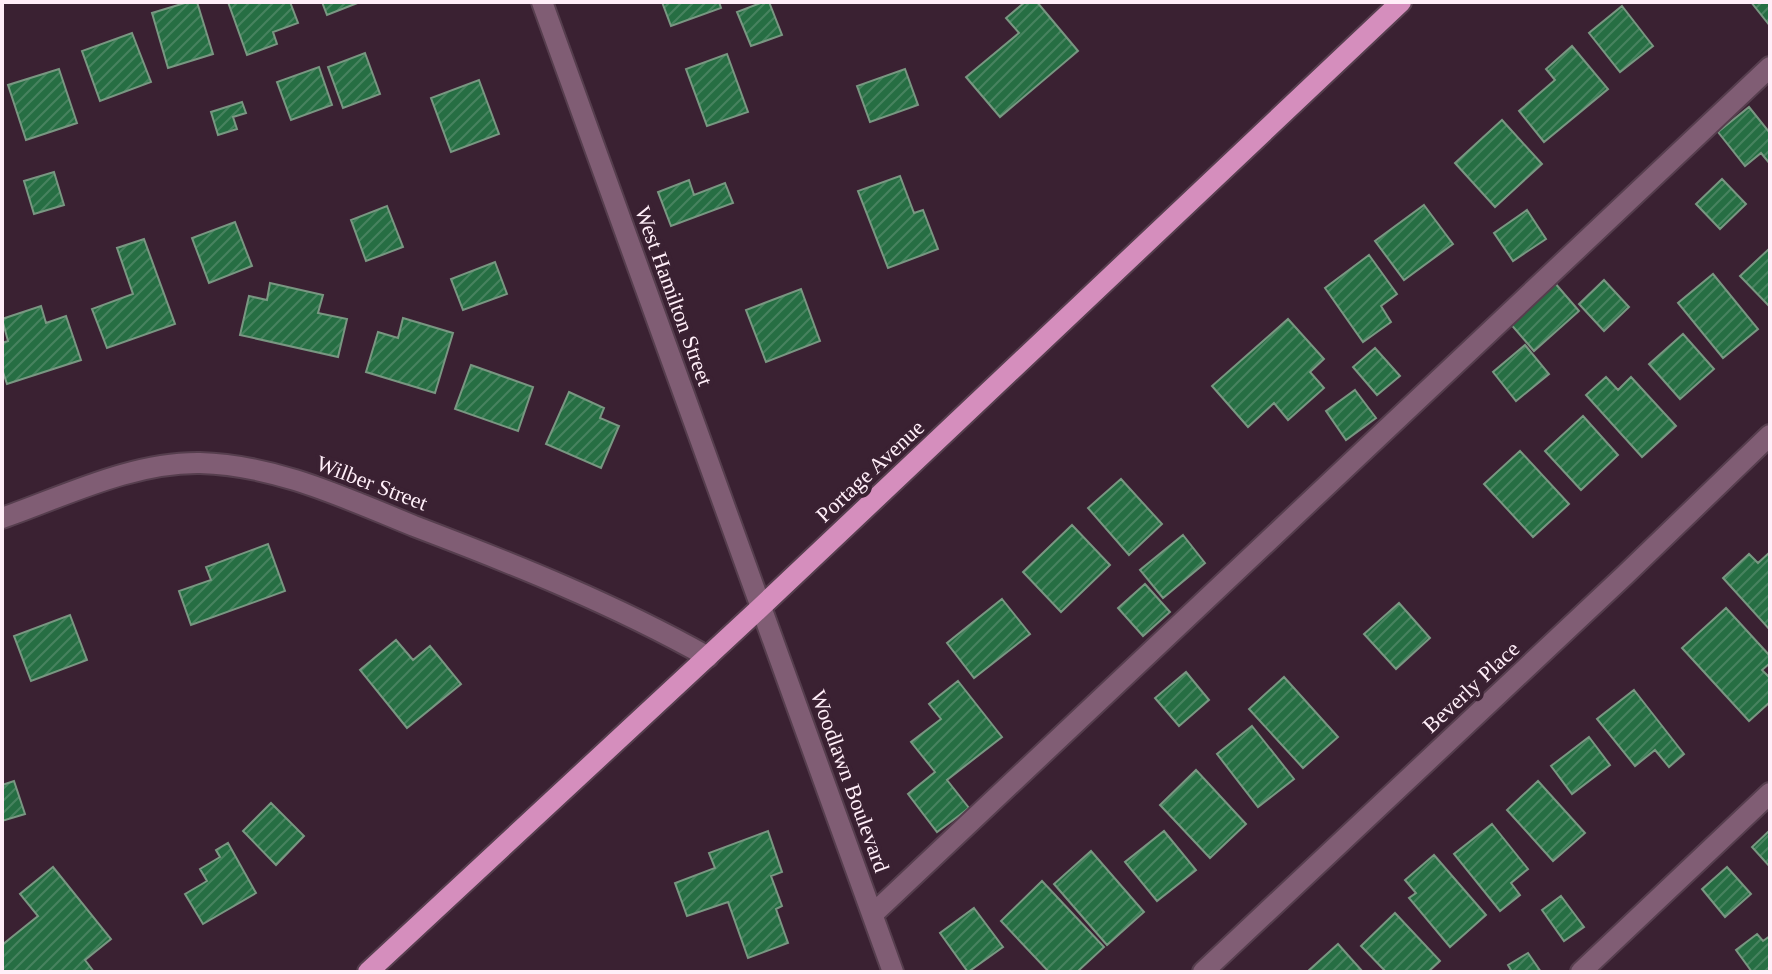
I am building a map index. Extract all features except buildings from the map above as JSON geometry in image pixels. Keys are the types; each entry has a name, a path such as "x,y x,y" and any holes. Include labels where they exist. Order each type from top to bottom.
{"main road":[{"name":"Portage Avenue","path":"368,972 708,657 1401,2"}],"street":[{"name":"West Hamilton Street","path":"542,2 761,607"},
{"path":"873,914 1770,67"},
{"name":"Beverly Place","path":"1203,972 1770,435"},
{"name":"Wilber Street","path":"2,518 118,477 158,467 198,463 247,467 288,476 498,558 652,625 708,657"},
{"name":"Woodlawn Boulevard","path":"761,607 893,972"},
{"path":"1581,972 1770,793"}]}
